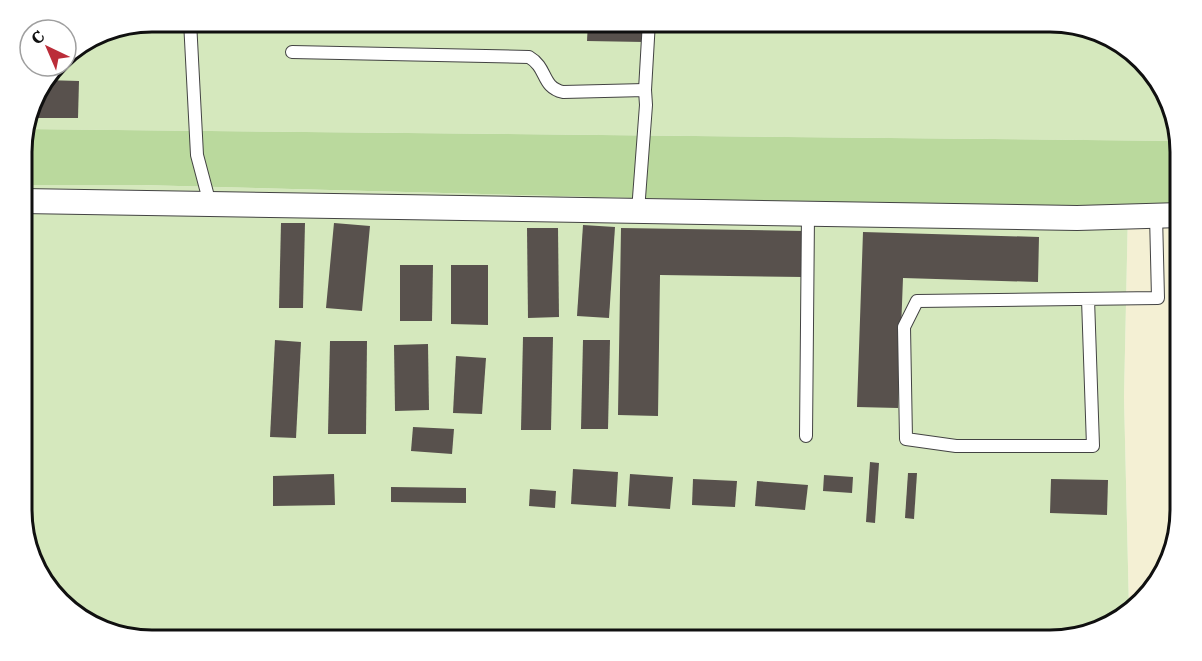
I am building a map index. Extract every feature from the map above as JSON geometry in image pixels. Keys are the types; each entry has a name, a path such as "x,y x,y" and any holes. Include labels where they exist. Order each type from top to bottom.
{"street":[{"path":"32,201 1077,218 1170,215"}],"lane":[{"path":"191,32 197,155 210,204"},
{"path":"638,211 646,105 648,32"},
{"path":"292,52 529,57 537,62 554,90 605,92 645,90"},
{"path":"806,435 808,214"},
{"path":"1088,299 1093,446 956,447 906,439 904,327 917,301 1158,298 1156,215"}],"shaded area":[{"path":"1170,209 1169,526 1158,563 1141,589 1129,601 1124,397 1128,211"}],"green space":[{"path":"143,32 1059,32 1089,38 1124,56 1146,78 1154,91 1161,105 1169,141 34,129 41,105 56,78 78,78 78,56 113,38"},
{"path":"34,129 1169,141 1170,151 1170,209 1128,211 140,185 32,185"},
{"path":"32,185 140,185 1128,211 1124,397 1129,601 1104,617 1074,627 1059,629 151,630 135,628 98,617 72,600 48,570 36,541 32,510"}],"building":[{"path":"587,32 644,32 644,42 587,41"},
{"path":"55,80 79,81 78,118 38,118 44,98"},
{"path":"281,223 305,223 303,308 279,308"},
{"path":"334,223 370,226 362,311 326,308"},
{"path":"583,225 615,227 609,318 577,316"},
{"path":"527,228 558,228 559,317 528,318"},
{"path":"621,228 804,231 803,277 660,275 658,416 618,415"},
{"path":"863,232 1039,237 1038,282 903,278 898,408 857,407"},
{"path":"400,265 433,265 432,321 400,321"},
{"path":"451,265 488,265 488,325 451,324"},
{"path":"523,337 553,337 551,430 521,430"},
{"path":"275,340 301,342 296,438 270,437"},
{"path":"583,340 610,340 608,429 581,429"},
{"path":"330,341 367,341 366,434 328,434"},
{"path":"428,344 429,410 395,411 394,345"},
{"path":"456,356 486,358 482,414 453,413"},
{"path":"413,427 454,429 452,454 411,451"},
{"path":"870,462 879,463 875,523 866,522"},
{"path":"573,469 618,472 616,507 571,504"},
{"path":"908,473 917,473 914,519 905,518"},
{"path":"334,474 335,505 273,506 273,476"},
{"path":"630,474 673,477 670,509 628,506"},
{"path":"824,475 853,477 852,493 823,491"},
{"path":"693,479 737,481 735,507 692,505"},
{"path":"1051,479 1108,480 1107,515 1050,513"},
{"path":"757,481 808,485 805,510 755,506"},
{"path":"391,487 466,488 466,503 391,502"},
{"path":"530,489 556,491 555,508 529,506"}]}
